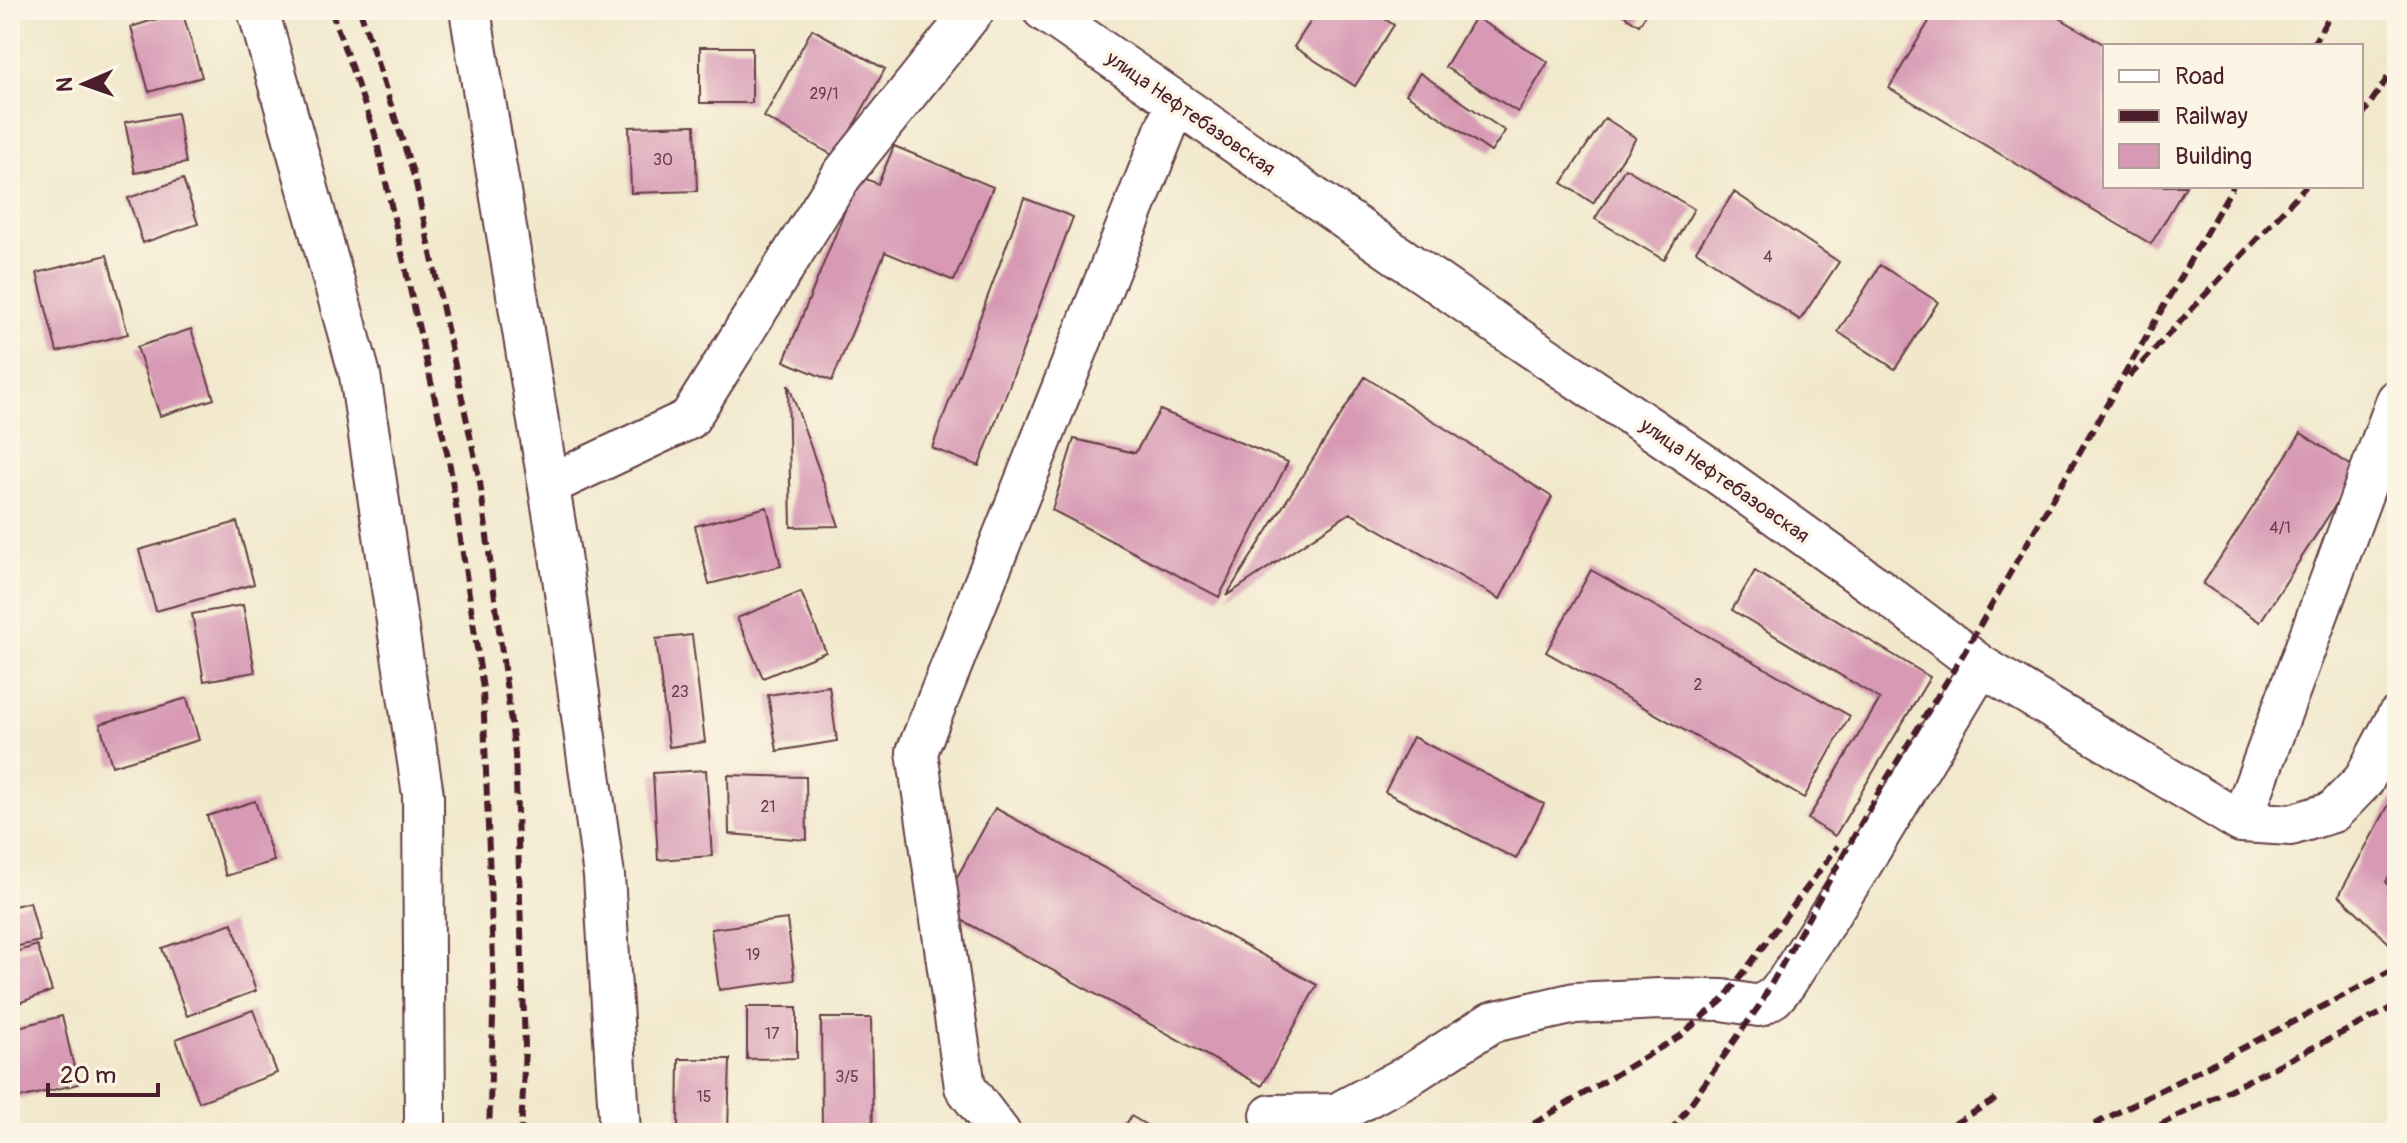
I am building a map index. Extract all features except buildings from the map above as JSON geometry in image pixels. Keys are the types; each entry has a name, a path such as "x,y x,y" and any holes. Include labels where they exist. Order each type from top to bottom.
{"street":[{"path":"258,10 360,375 423,795 425,1121 422,1133"},
{"path":"470,10 549,485 604,876 620,1133"},
{"path":"549,485 689,419 842,175 974,10"},
{"name":"улица Нефтебазовская","path":"1043,10 1720,475 1981,666 2241,822 2291,825 2333,812 2364,780 2397,717"},
{"path":"1000,1133 965,1087 917,752 1176,103"},
{"path":"2241,822 2397,400"},
{"path":"1271,1115 1336,1114 1411,1074 1492,1022 1575,1003 1676,999 1723,1000 1759,1006 1774,997 1863,862 1981,666"}],"railway":[{"path":"331,10 375,134 450,466 483,689 494,989 489,1133"},
{"path":"360,10 415,179 480,482 515,754 525,1047 521,1133"},
{"path":"2313,44 2333,10"},
{"path":"2363,114 2397,64"},
{"path":"1670,1133 1759,1006 1881,788 1964,653 2232,188"},
{"path":"2129,377 2304,188"},
{"path":"1518,1133 1680,1036 1723,1000 1838,846"},
{"path":"2078,1133 2397,968"},
{"path":"2144,1133 2397,1005"},
{"path":"1939,1133 1996,1099"}]}
